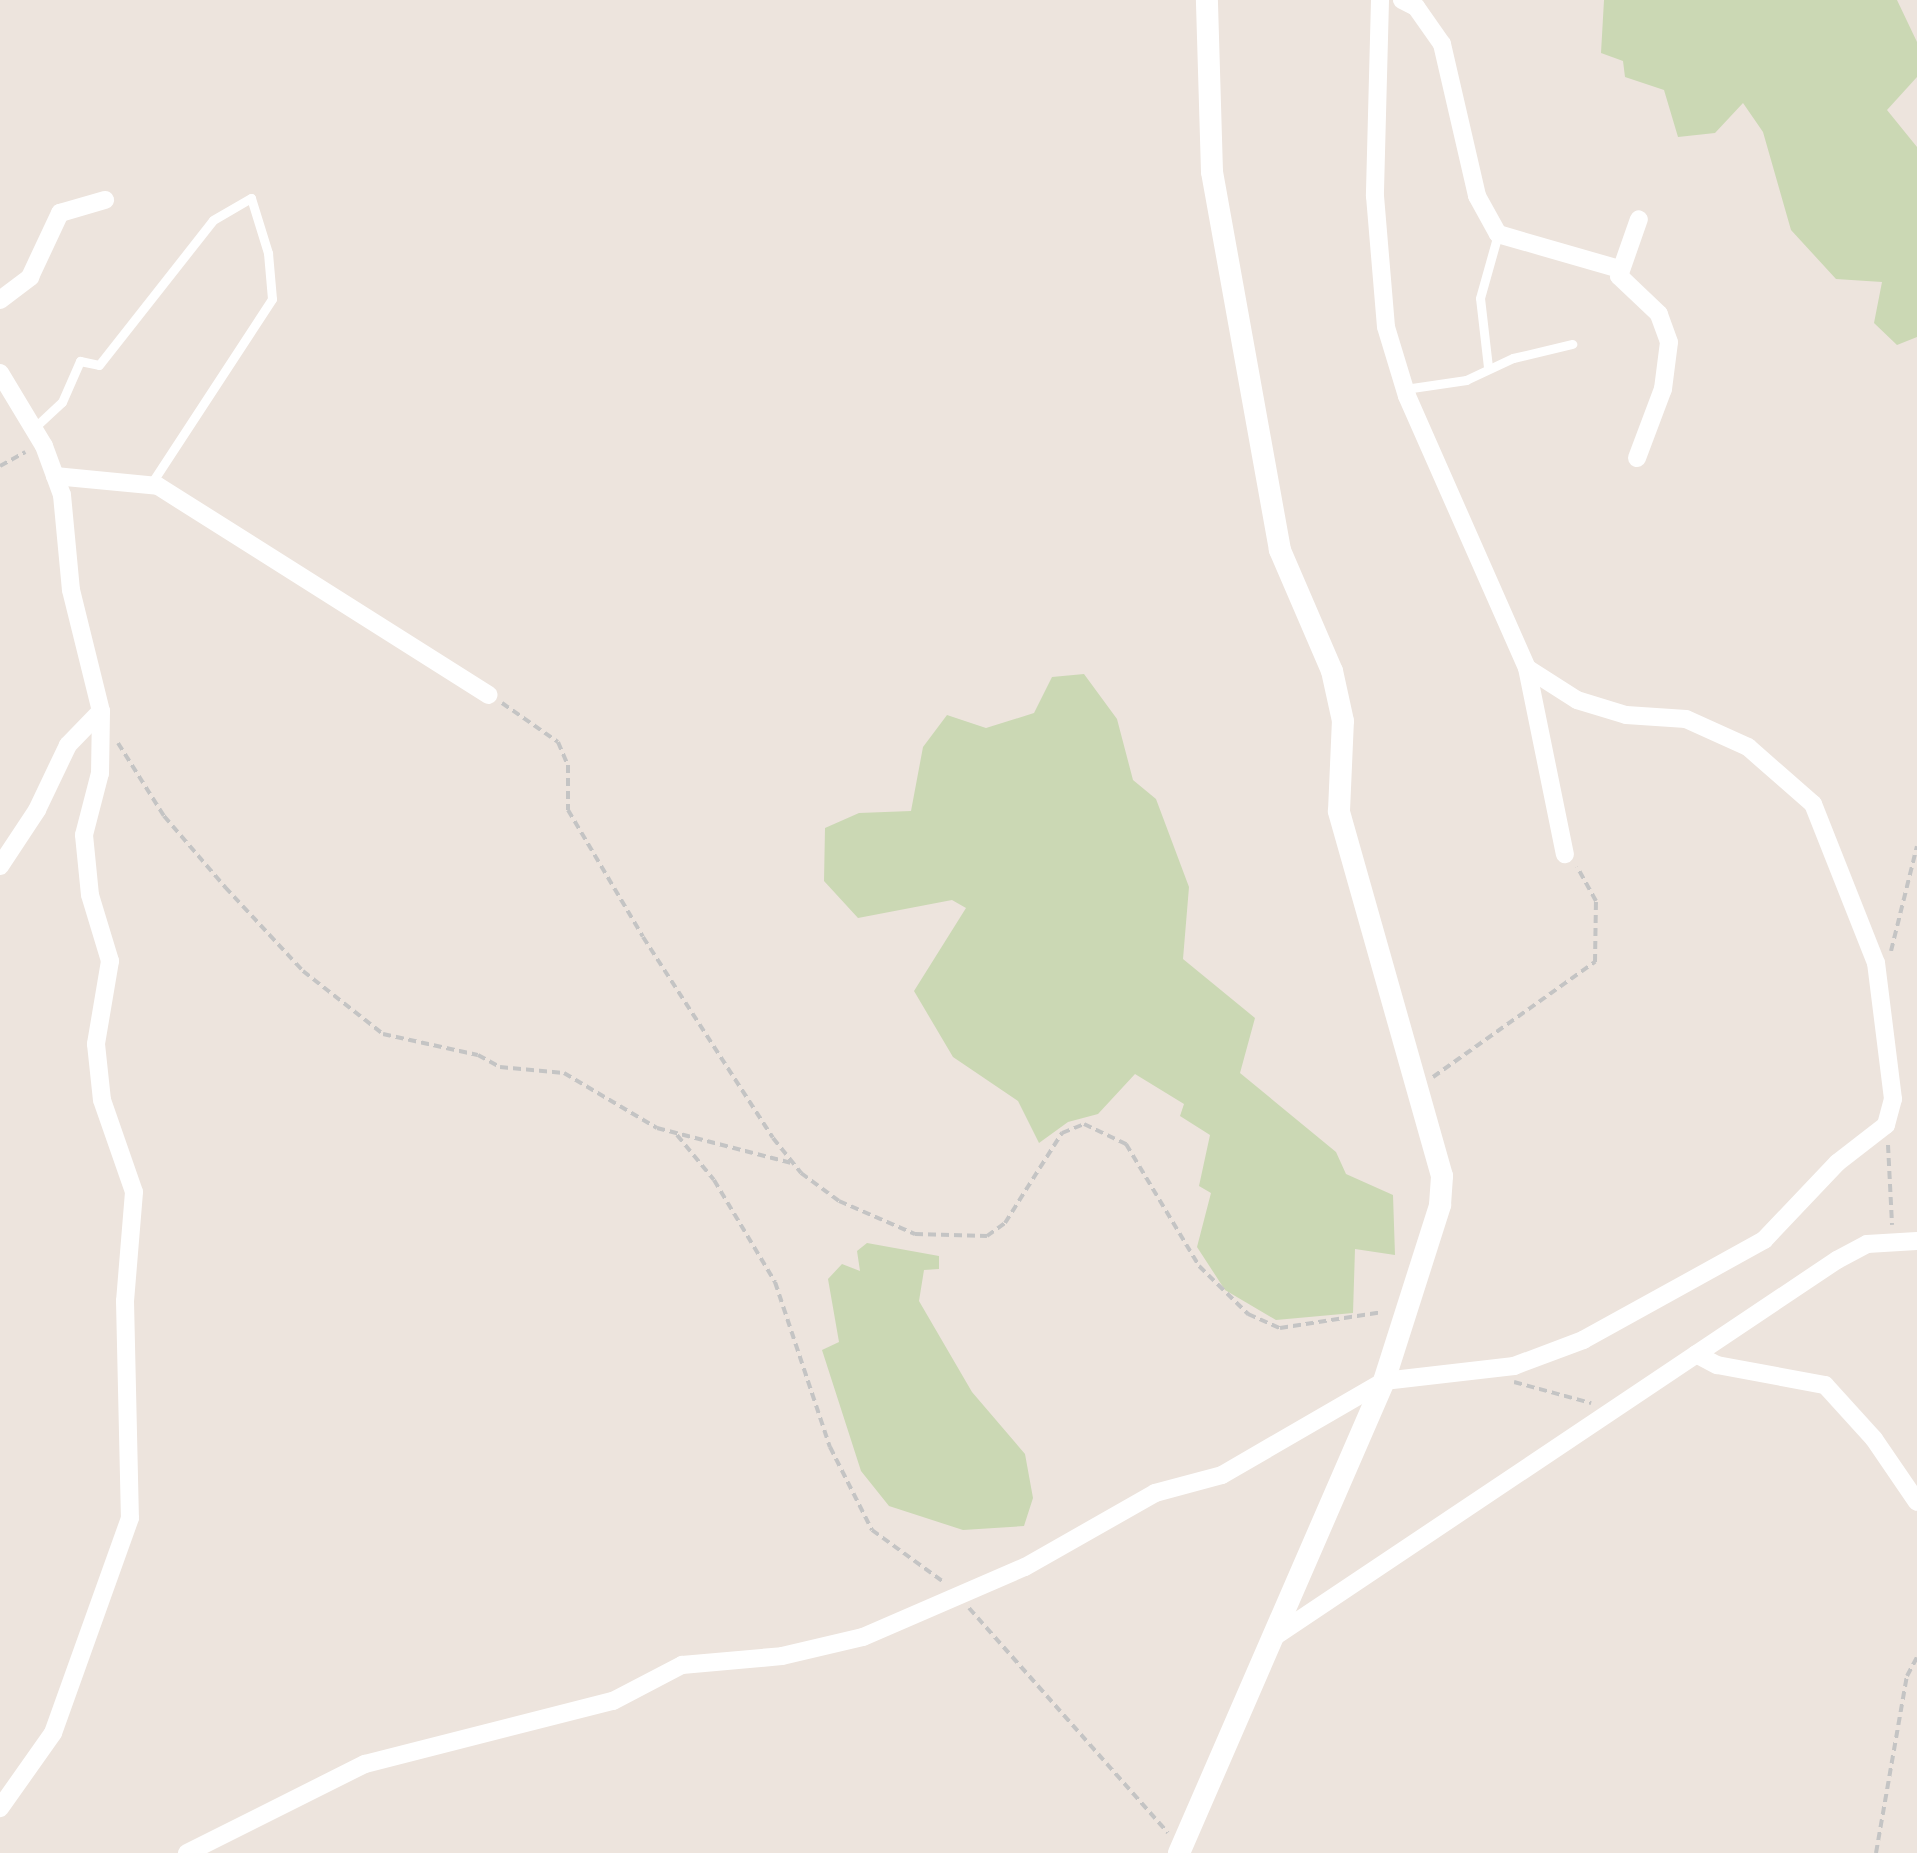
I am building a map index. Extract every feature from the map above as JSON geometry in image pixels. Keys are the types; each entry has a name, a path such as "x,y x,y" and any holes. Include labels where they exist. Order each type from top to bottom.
{"street":[{"path":"1183,1851 1384,1380 1440,1205 1442,1176 1339,811 1343,721 1332,671 1280,550 1212,172 1208,0"},
{"path":"1380,0 1378,245 1386,326 1405,389 1527,668 1565,854"},
{"path":"1402,0 1416,7 1442,44 1477,196 1498,234 1618,269 1633,293 1659,314 1669,342 1663,389 1637,458"},
{"path":"0,300 30,277 60,213 105,200"},
{"path":"1618,269 1638,219"},
{"path":"0,373 44,446 55,476 71,590 101,714 100,773 84,835 90,895 110,961 96,1044 102,1100 134,1192 125,1420 134,1484 130,1518 60,1717 0,1808"},
{"path":"55,476 150,484 489,695"},
{"path":"187,1853 364,1764 613,1702 682,1665 782,1656 863,1637 959,1597 1155,1493 1222,1475 1275,1448 1384,1380 1493,1369 1584,1340 1764,1240 1837,1163 1886,1125 1893,1099 1876,963 1813,804 1748,747 1686,719 1626,715 1577,700 1527,668"},
{"path":"0,866 38,810 68,746 101,714"},
{"path":"1274,1636 1867,1244 1917,1241"},
{"path":"1696,1354 1717,1366 1825,1386 1874,1439 1917,1502"}],"lane":[{"path":"34,428 62,402 80,361 98,365 212,220 251,198 268,253 272,299 150,484"},
{"path":"1488,367 1480,298 1498,234"},
{"path":"1405,389 1466,380 1488,367 1572,344"}],"path":[{"path":"0,466 44,446"},
{"path":"489,695 558,742 568,764 568,810 643,938 793,1163 838,1201 915,1234 959,1240 987,1236 1005,1223 1054,1144 1084,1124 1126,1144 1199,1266 1248,1314 1280,1328 1319,1326 1408,1303"},
{"path":"101,714 164,816 225,887 303,970 383,1034 478,1055 500,1067 564,1073 677,1135 793,1163"},
{"path":"1890,952 1917,846"},
{"path":"1418,1090 1476,1041 1595,962 1596,902 1586,876 1565,854"},
{"path":"1867,1244 1891,1227 1895,1212 1886,1125"},
{"path":"677,1135 714,1180 775,1282 830,1447 872,1530 959,1597 1183,1851"},
{"path":"1493,1369 1521,1387 1575,1402 1621,1405"},
{"path":"1876,1853 1907,1676 1917,1657"}],"green space":[{"path":"1604,0 1897,0 1917,42 1917,77 1887,110 1917,147 1917,337 1897,345 1874,323 1882,282 1836,279 1791,230 1763,132 1743,103 1715,133 1678,137 1664,90 1625,77 1623,61 1601,53"},
{"path":"1084,674 1117,719 1133,780 1156,799 1189,887 1183,959 1255,1018 1240,1073 1336,1152 1346,1174 1393,1195 1395,1255 1355,1249 1353,1313 1276,1320 1225,1290 1197,1247 1211,1193 1199,1186 1210,1135 1180,1116 1184,1104 1135,1074 1098,1114 1068,1122 1039,1143 1018,1101 953,1057 914,991 966,908 952,900 858,918 824,881 825,828 859,813 911,811 923,747 947,715 986,728 1034,713 1052,677"},
{"path":"867,1243 939,1256 939,1269 924,1270 919,1301 972,1392 1025,1454 1033,1498 1024,1526 963,1530 889,1506 861,1471 822,1350 839,1342 828,1279 842,1264 860,1271 857,1251"}]}
